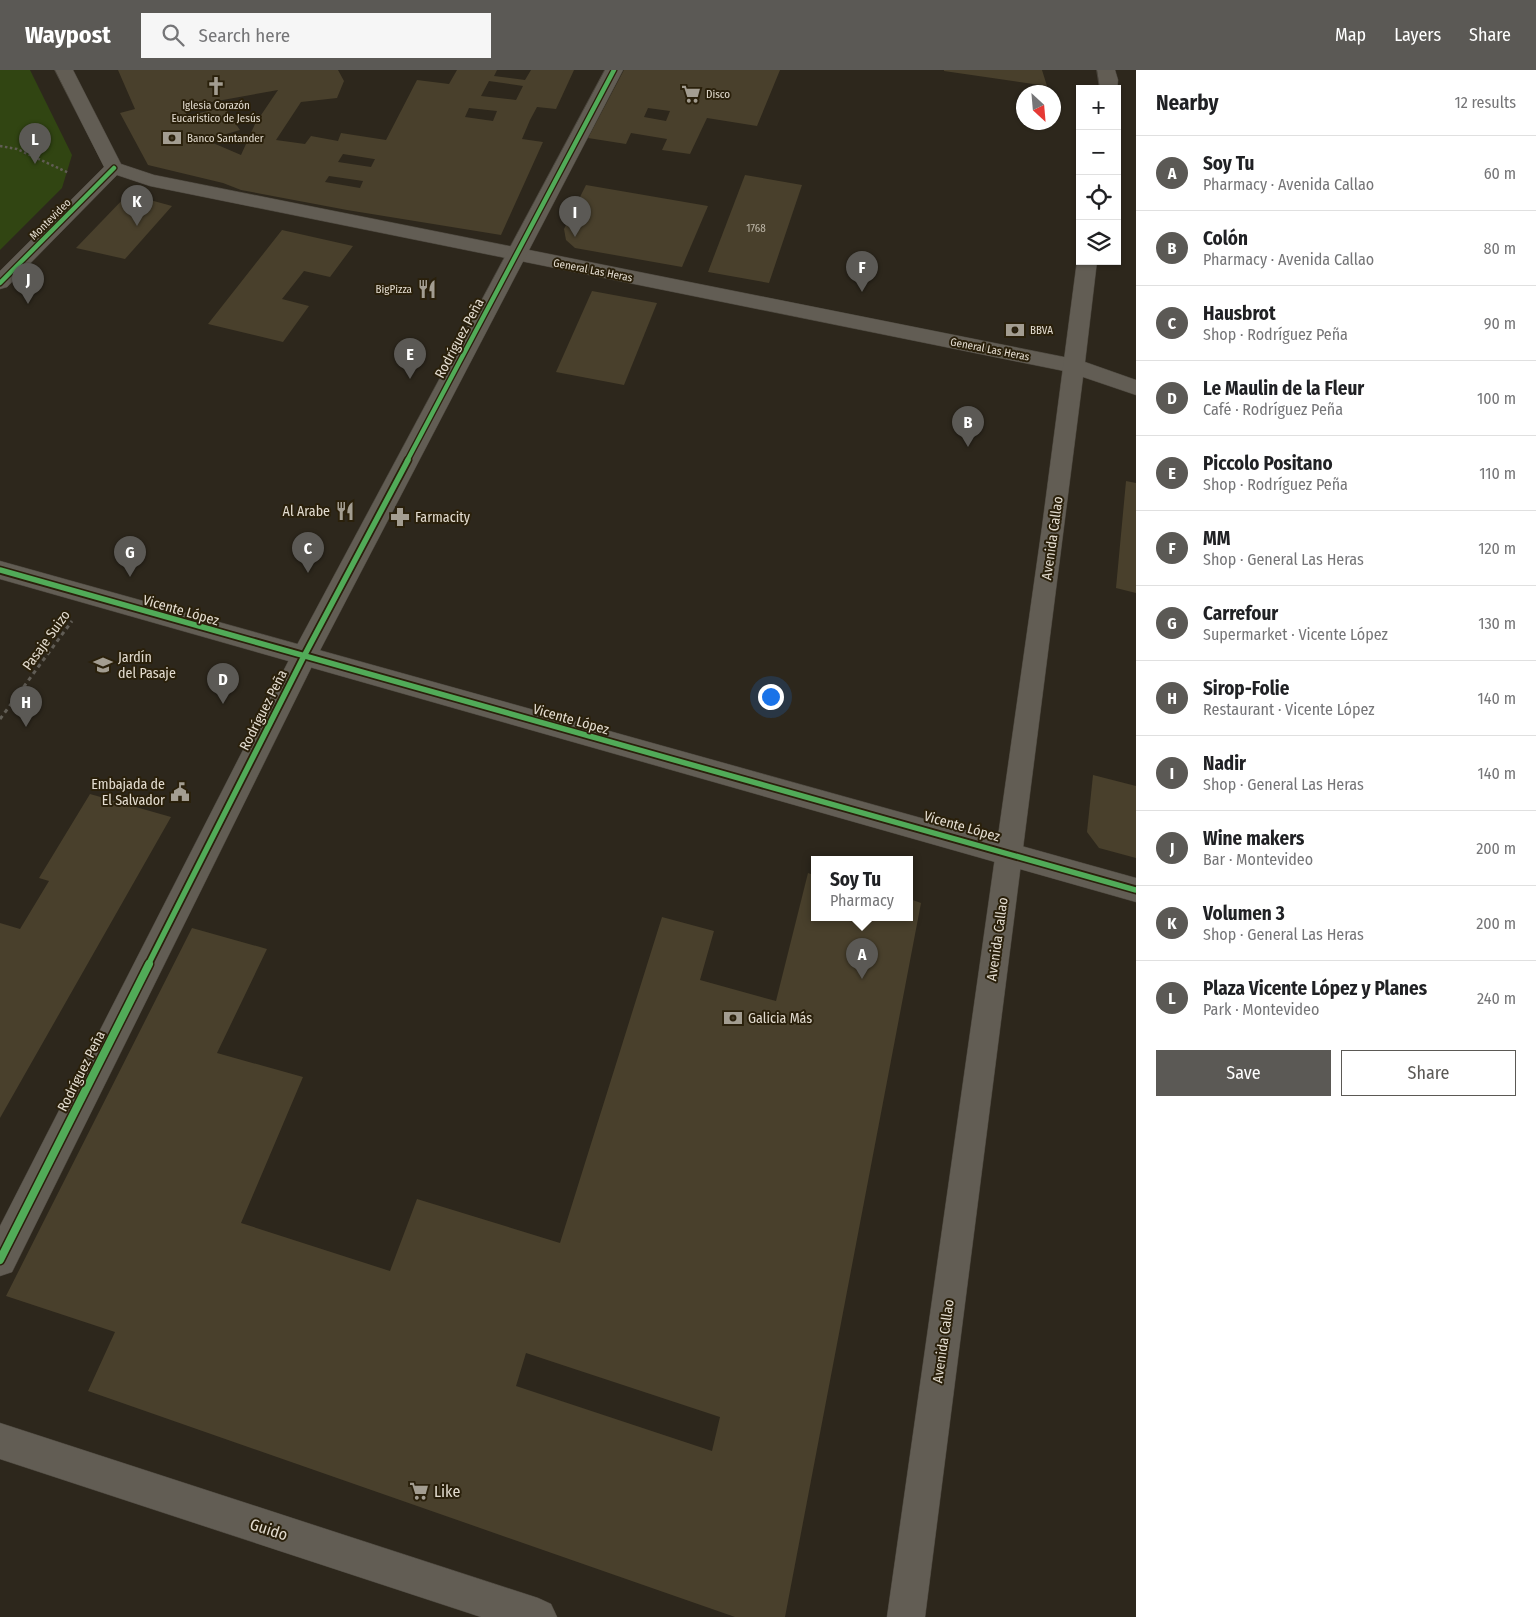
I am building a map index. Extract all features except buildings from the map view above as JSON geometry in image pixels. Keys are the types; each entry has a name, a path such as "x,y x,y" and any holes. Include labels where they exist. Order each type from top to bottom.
{"street":[{"path":"64,70 114,168"},
{"name":"Rodríguez Peña","path":"0,1260 303,658 518,255 614,70"},
{"path":"1106,70 1109,85"},
{"name":"Montevideo","path":"0,283 114,168"},
{"name":"General Las Heras","path":"114,168 150,180 1074,366"},
{"name":"Avenida Callao","path":"906,1617 1087,265"},
{"path":"1074,366 1136,366"},
{"path":"1074,366 1136,388"},
{"name":"Vicente López","path":"0,570 303,658 754,783 836,803 1136,890"},
{"name":"Guido","path":"0,1441 538,1617"}],"path":[{"path":"0,146 17,149 97,186"}],"green space":[{"path":"0,70 30,70 72,155 62,188 0,250"}],"cycle path":[{"path":"0,1260 303,658 614,70"},
{"path":"0,283 114,168"},
{"path":"0,570 1136,890"}],"place":[{"name":"Iglesia Corazón Eucaristico de Jesús","path":"216,86"},
{"name":"Disco","path":"691,94"},
{"name":"Banco Santander","path":"172,138"},
{"name":"Plaza Vicente López y Planes","path":"35,164"},
{"name":"Volumen 3","path":"137,226"},
{"name":"Nadir","path":"575,237"},
{"name":"BigPizza","path":"427,289"},
{"name":"MM","path":"862,292"},
{"name":"Wine makers","path":"28,304"},
{"name":"BBVA","path":"1015,330"},
{"name":"Piccolo Positano","path":"410,379"},
{"name":"Colón","path":"968,447"},
{"name":"Al Arabe","path":"345,511"},
{"name":"Farmacity","path":"400,517"},
{"name":"Hausbrot","path":"308,573"},
{"name":"Carrefour","path":"130,577"},
{"name":"Jardín del Pasaje","path":"103,665"},
{"name":"Le Maulin de la Fleur","path":"223,704"},
{"name":"Sirop-Folie","path":"26,727"},
{"name":"Embajada de El Salvador","path":"180,792"},
{"name":"Soy Tu","path":"862,979"},
{"name":"Galicia Más","path":"733,1018"},
{"name":"Like","path":"419,1491"}]}
